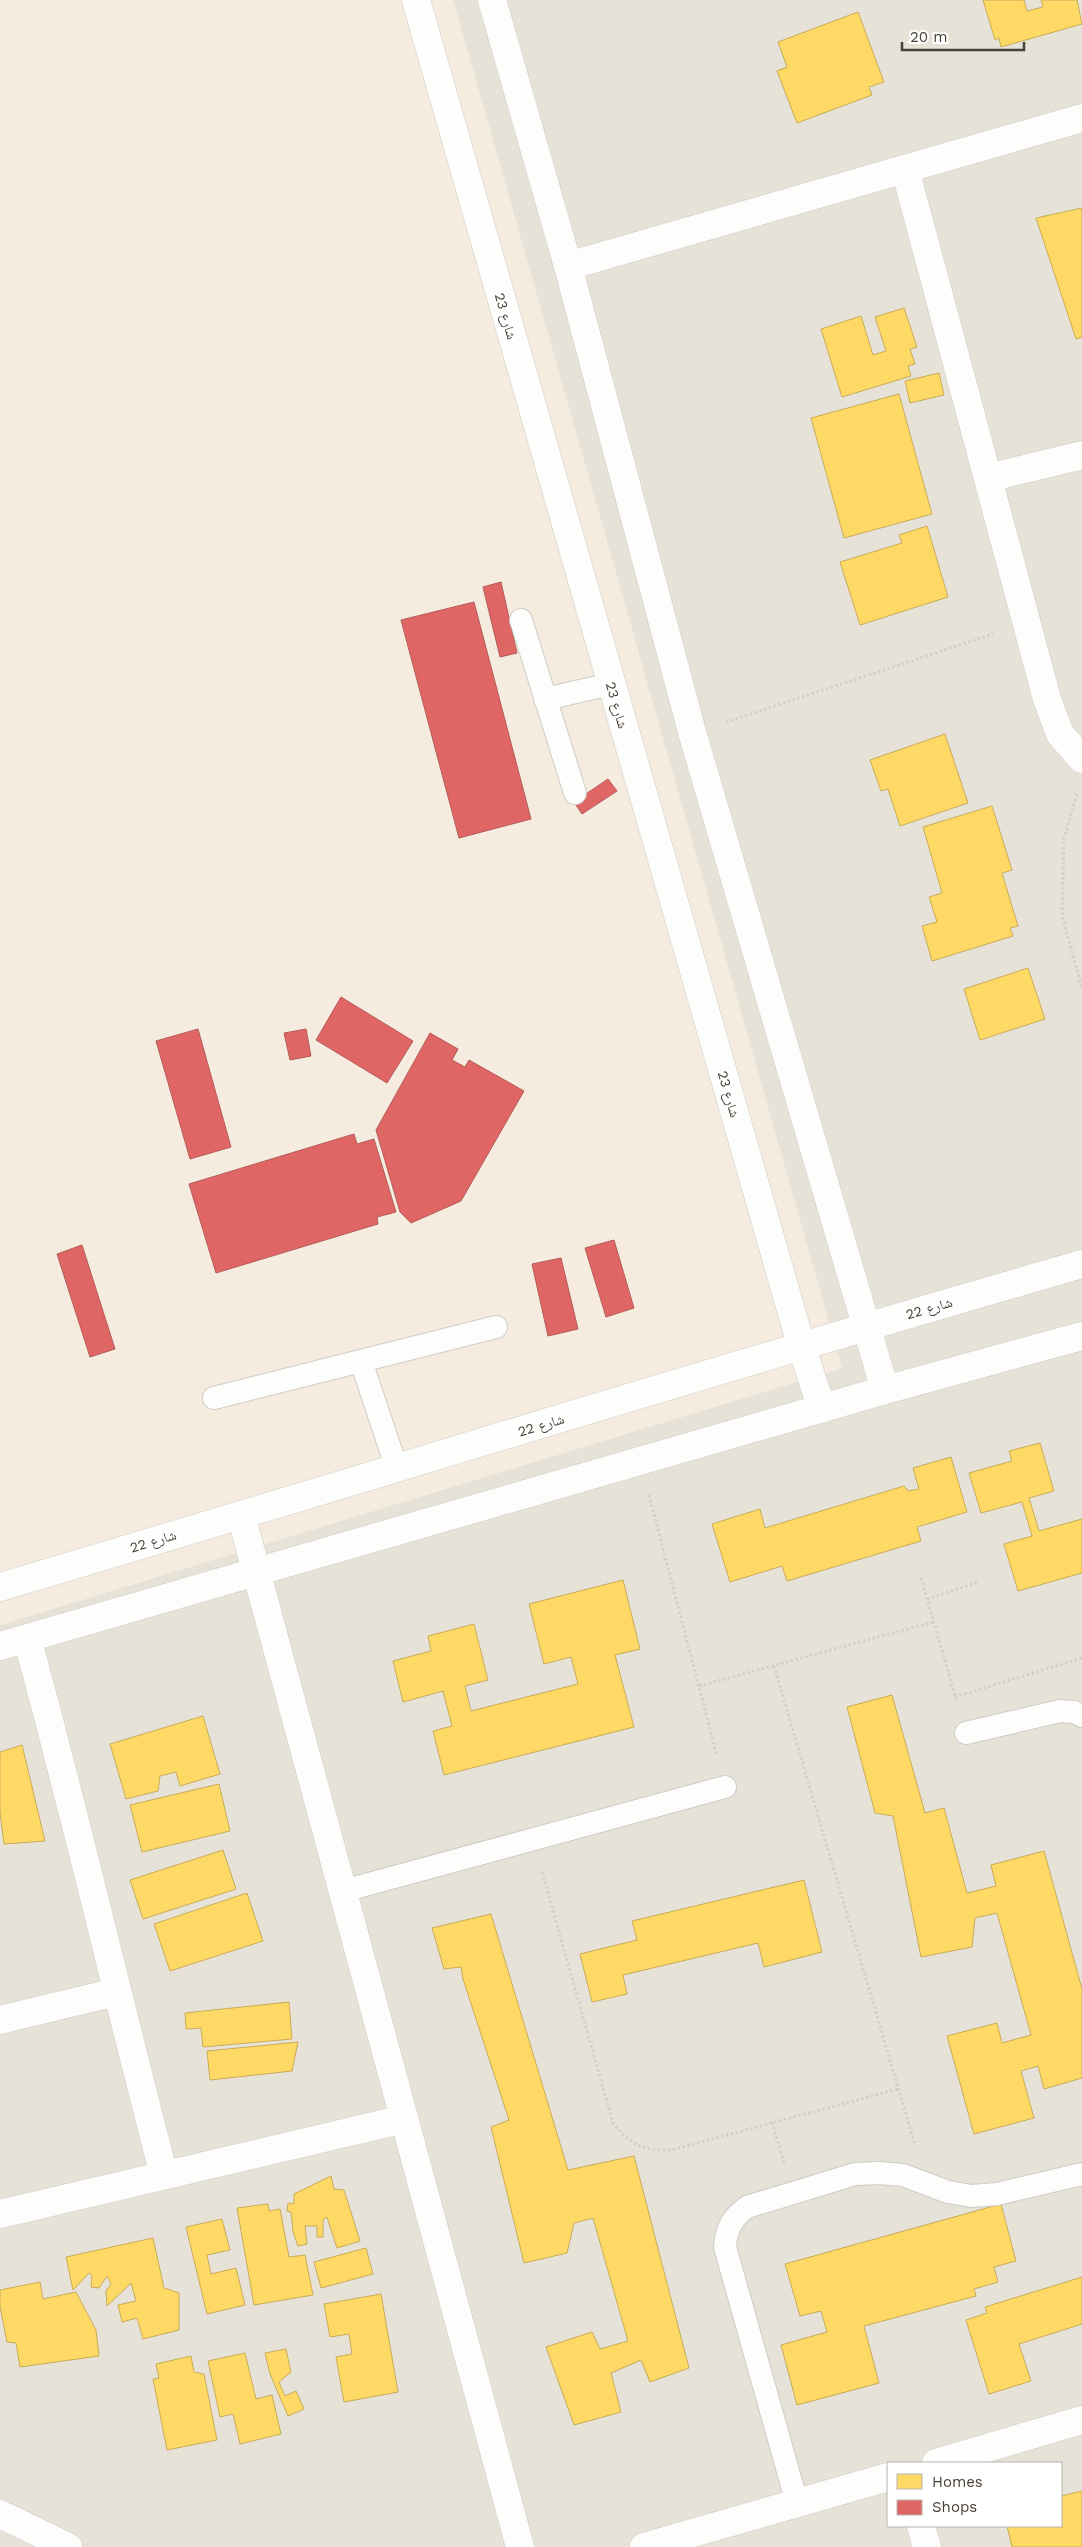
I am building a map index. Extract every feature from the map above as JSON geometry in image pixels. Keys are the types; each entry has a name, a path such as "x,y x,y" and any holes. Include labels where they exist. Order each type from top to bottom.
{"street":[{"name":"شارع 23","path":"416,0 801,1345 822,1409"},
{"path":"492,0 568,266 692,732 885,1390"},
{"path":"568,266 1082,118"},
{"path":"905,169 1047,698 1060,734 1082,759"},
{"path":"988,478 1082,455"},
{"name":"شارع 22","path":"0,1587 397,1469 801,1345 1082,1264"},
{"path":"0,1646 885,1390 1082,1336"},
{"path":"242,1515 520,2547"},
{"path":"27,1638 59,1755 116,1992 164,2175"},
{"path":"0,2020 116,1992"},
{"path":"0,2214 404,2119"},
{"path":"939,2462 1082,2420"},
{"path":"644,2547 887,2477"},
{"path":"0,2514 68,2547"},
{"path":"921,2527 927,2547"}],"lane":[{"path":"521,620 575,793"},
{"path":"546,698 611,684"},
{"path":"214,1398 496,1328"},
{"path":"362,1361 397,1469"},
{"path":"966,1733 1060,1711 1074,1712 1082,1716"},
{"path":"343,1891 725,1787"},
{"path":"797,2503 725,2247 726,2235 737,2214 747,2207 855,2174 880,2172 903,2175 948,2192 972,2196 997,2194 1082,2174"}],"path":[{"path":"692,732 1027,623"},
{"path":"1079,787 1064,838 1062,916 1082,988"},
{"path":"640,1461 725,1787"},
{"path":"921,1578 966,1733"},
{"path":"926,1598 978,1582"},
{"path":"699,1686 933,1622"},
{"path":"955,1697 1082,1658"},
{"path":"774,1666 926,2183"},
{"path":"533,1839 613,2123 628,2141 648,2150 671,2150 898,2088"},
{"path":"772,2122 793,2192"}],"shaded area":[{"path":"0,0 453,0 842,1368 0,1625"},
{"path":"453,0 1082,0 1082,2547 0,2547 0,1625 842,1368"}],"building: Homes":[{"path":"983,0 1024,0 1027,11 1043,7 1041,0 1077,0 1082,24 1001,47 999,38 995,40"},
{"path":"858,12 884,82 869,87 872,95 797,123 777,71 787,67 778,42"},
{"path":"1082,208 1082,337 1076,339 1036,218"},
{"path":"904,308 917,347 910,349 915,364 908,366 911,376 842,397 821,329 861,316 873,355 886,351 875,317"},
{"path":"939,373 944,395 910,403 905,381"},
{"path":"899,394 932,514 844,538 811,418"},
{"path":"927,526 948,597 860,625 840,562 902,543 899,535"},
{"path":"945,734 968,803 900,826 888,789 881,791 870,760"},
{"path":"992,806 1012,870 1002,873 1018,926 1010,928 1013,936 932,961 922,926 937,922 929,897 942,893 923,827"},
{"path":"1028,968 1045,1019 980,1040 964,989"},
{"path":"1040,1443 1054,1491 1029,1498 1039,1531 1082,1519 1082,1573 1018,1591 1004,1544 1032,1536 1022,1502 981,1513 969,1473 1012,1461 1009,1451"},
{"path":"951,1457 967,1512 917,1527 921,1541 787,1581 782,1566 730,1582 712,1524 760,1509 765,1528 904,1486 908,1491 919,1489 913,1468"},
{"path":"623,1580 640,1649 615,1655 634,1727 444,1775 433,1731 452,1726 443,1691 403,1702 393,1661 431,1651 428,1636 474,1624 488,1680 465,1686 471,1711 578,1684 571,1657 544,1664 529,1604"},
{"path":"892,1695 925,1813 944,1808 967,1893 996,1886 991,1865 1044,1851 1082,1989 1082,2078 1044,2089 1038,2066 1021,2071 1034,2118 974,2134 947,2036 997,2023 1002,2043 1031,2035 997,1913 975,1918 972,1947 921,1957 893,1816 875,1813 847,1707"},
{"path":"203,1716 220,1774 180,1786 176,1772 160,1776 158,1791 126,1799 110,1744"},
{"path":"22,1745 45,1841 4,1844 0,1812 0,1752"},
{"path":"219,1784 230,1831 142,1852 130,1805"},
{"path":"223,1850 236,1889 143,1919 130,1880"},
{"path":"804,1880 822,1952 764,1967 758,1943 623,1975 627,1994 592,2002 580,1954 637,1940 632,1921"},
{"path":"247,1893 263,1941 170,1971 154,1924"},
{"path":"491,1914 568,2170 634,2156 689,2368 650,2382 641,2360 611,2373 621,2412 574,2425 546,2347 592,2332 600,2349 628,2341 593,2218 574,2223 567,2253 524,2263 491,2127 509,2120 463,1979 461,1967 444,1969 432,1928"},
{"path":"289,2002 292,2039 203,2047 201,2028 186,2029 185,2013"},
{"path":"298,2042 292,2071 210,2080 207,2051"},
{"path":"331,2176 334,2189 344,2190 360,2241 337,2248 327,2217 323,2220 323,2237 317,2237 317,2226 305,2226 307,2244 298,2246 293,2232 291,2212 287,2211 288,2203 294,2204 294,2194"},
{"path":"268,2204 269,2211 280,2209 289,2257 305,2255 313,2295 254,2305 237,2208"},
{"path":"1001,2204 1016,2261 994,2267 998,2282 974,2289 976,2296 864,2326 879,2383 797,2405 781,2345 827,2332 821,2311 800,2316 785,2264"},
{"path":"222,2219 230,2250 207,2255 211,2274 236,2268 245,2305 207,2314 186,2227"},
{"path":"153,2238 164,2288 179,2293 179,2330 143,2339 137,2318 122,2322 118,2305 136,2301 131,2283 107,2306 106,2291 111,2284 107,2276 99,2288 91,2287 92,2276 89,2273 73,2290 66,2257"},
{"path":"366,2248 373,2274 321,2288 314,2262"},
{"path":"1082,2277 1082,2324 1019,2344 1031,2381 989,2394 966,2320 987,2313 985,2307"},
{"path":"40,2282 43,2299 76,2292 96,2330 99,2356 20,2367 16,2343 7,2342 0,2306 0,2290"},
{"path":"381,2294 398,2392 344,2402 336,2357 352,2354 349,2334 330,2337 324,2304"},
{"path":"286,2349 291,2372 279,2382 285,2396 296,2391 304,2409 288,2416 270,2374 265,2353"},
{"path":"245,2353 256,2399 272,2395 281,2434 240,2444 233,2414 220,2417 208,2361"},
{"path":"191,2356 194,2372 204,2374 217,2440 167,2450 153,2379 159,2378 156,2364"},
{"path":"1082,2491 1082,2547 1012,2547 1007,2527 1062,2527 1062,2496"}],"building: Shops":[{"path":"501,582 517,653 500,657 483,587"},
{"path":"474,602 531,819 459,838 401,620"},
{"path":"608,779 617,791 582,814 574,802"},
{"path":"341,997 413,1041 387,1083 316,1040"},
{"path":"198,1029 231,1147 190,1159 156,1041"},
{"path":"306,1029 311,1056 290,1060 284,1033"},
{"path":"430,1033 458,1049 452,1060 465,1067 469,1060 524,1091 461,1201 411,1223 400,1212 376,1130"},
{"path":"354,1134 357,1144 374,1139 396,1212 377,1217 378,1224 216,1273 189,1184"},
{"path":"614,1240 634,1308 606,1317 585,1248"},
{"path":"82,1245 115,1349 90,1357 57,1254"},
{"path":"561,1258 578,1329 548,1336 532,1264"}]}
